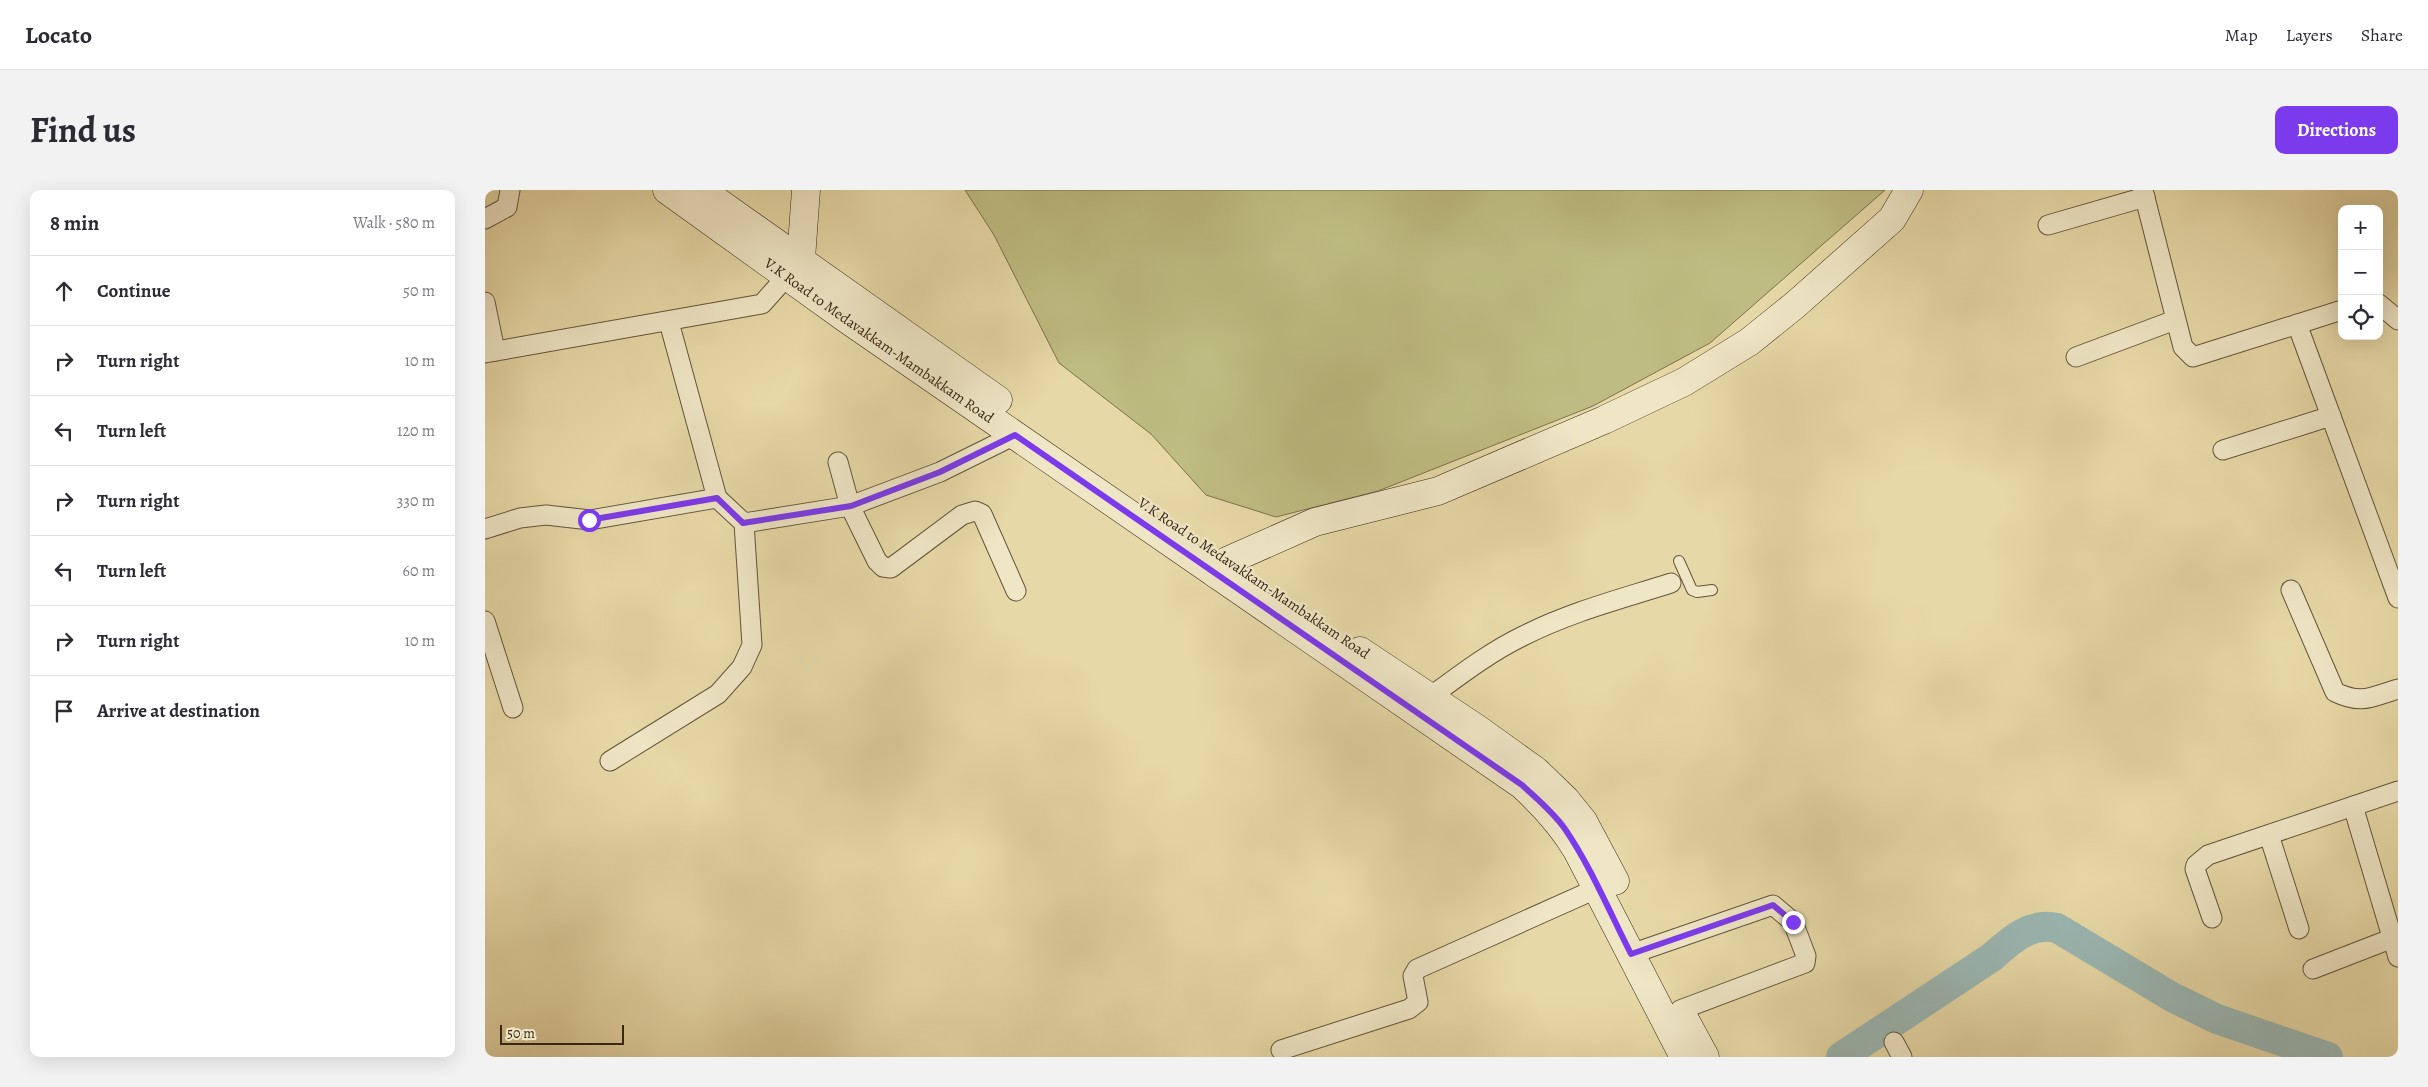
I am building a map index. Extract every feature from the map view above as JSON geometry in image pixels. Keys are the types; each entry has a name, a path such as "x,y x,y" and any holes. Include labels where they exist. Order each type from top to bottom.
{"street":[{"path":"485,218 507,207 510,190"},
{"name":"V.K Road to Medavakkam-Mambakkam Road","path":"667,190 794,268 1059,445 1221,567 1522,785 1546,807 1564,828 1598,888 1679,1010 1705,1057"},
{"name":"V.K Road to Medavakkam-Mambakkam Road","path":"701,190 794,268 1015,435 1221,567 1430,697 1536,771 1566,800 1595,840 1684,1057"},
{"path":"485,302 490,352 669,322 762,304 794,268 806,190"},
{"path":"1221,567 1323,519 1438,491 1604,420 1684,382 1749,342 1795,305 1892,219 1909,190"},
{"path":"2049,225 2144,194 2183,347 2193,357 2338,311"},
{"path":"2383,307 2398,320"},
{"path":"2076,357 2175,320"},
{"path":"611,761 718,694 742,667 752,645 743,523 717,498 669,322"},
{"path":"2297,324 2398,598"},
{"path":"2223,450 2331,416"},
{"path":"743,523 851,506 940,472 1015,435"},
{"path":"838,462 851,506 877,561 883,567 891,568 963,515 975,510 982,514 1015,591"},
{"path":"485,529 520,518 546,515 589,520 717,498"},
{"path":"1430,697 1471,667 1521,636 1574,613 1679,581"},
{"path":"2291,590 2335,692 2351,700 2366,699 2398,689"},
{"path":"485,621 513,708"},
{"path":"2212,918 2195,869 2196,865 2208,855 2398,791"},
{"path":"2353,806 2398,957"},
{"path":"2269,835 2299,929"},
{"path":"1281,1050 1409,1009 1418,1002 1413,976 1417,969 1598,888"},
{"path":"1639,951 1773,905 1793,922 1806,956 1805,962 1679,1010"},
{"path":"2313,970 2393,938"}],"lane":[{"path":"1679,562 1679,581 1697,592 1712,590"}],"shaded area":[{"path":"965,190 1885,190 1710,343 1593,406 1378,491 1276,517 1206,495 1151,434 1059,363 994,235"}],"waterway":[{"path":"1841,1057 1992,957 2021,934 2030,930 2047,927 2057,928 2172,997 2217,1019 2328,1057"}],"route":[{"path":"589,520 717,498 743,523 851,506 940,472 1015,435 1522,785 1546,807 1564,828 1603,898 1631,954 1773,905 1793,922"}]}
